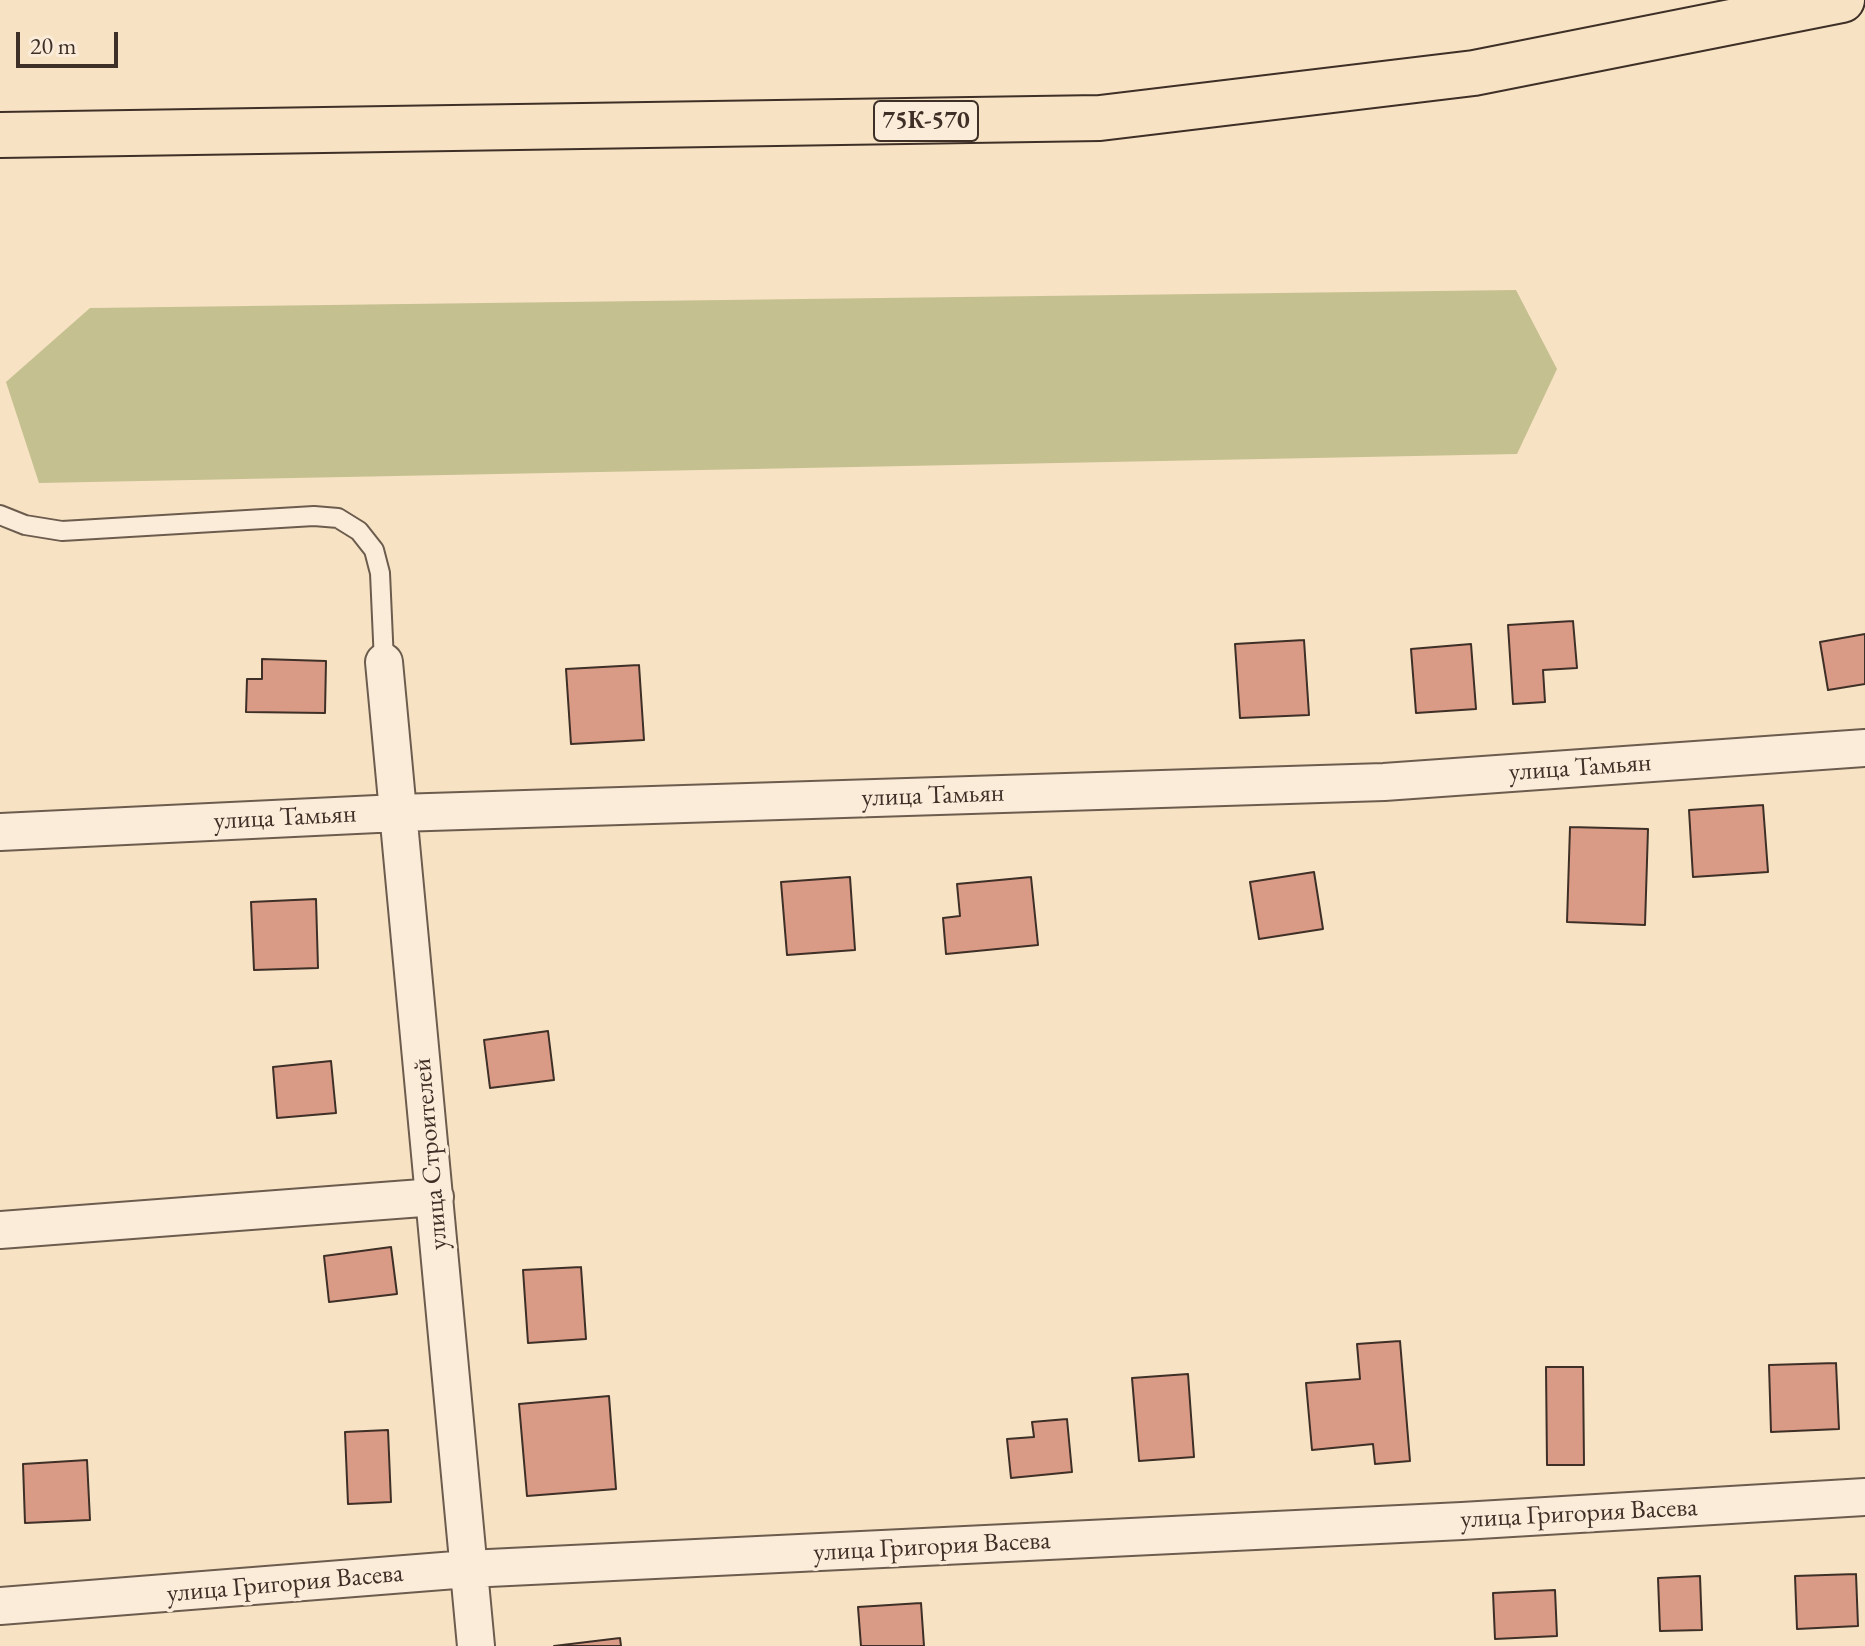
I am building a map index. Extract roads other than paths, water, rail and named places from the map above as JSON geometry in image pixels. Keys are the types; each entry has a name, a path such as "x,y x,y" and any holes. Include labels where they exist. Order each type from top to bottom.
{"main road":[{"name":"75К-570","path":"0,135 1100,118 1474,73 1842,0"}],"street":[{"name":"улица Строителей","path":"384,662 476,1646"},
{"name":"улица Тамьян","path":"0,832 398,813 1384,782 1865,748"},
{"path":"0,1230 435,1197"},
{"name":"улица Григория Васева","path":"0,1606 468,1569 1462,1521 1865,1497"}],"lane":[{"path":"0,515 25,525 62,531 314,516 338,518 359,531 374,550 380,573 384,662"}]}
